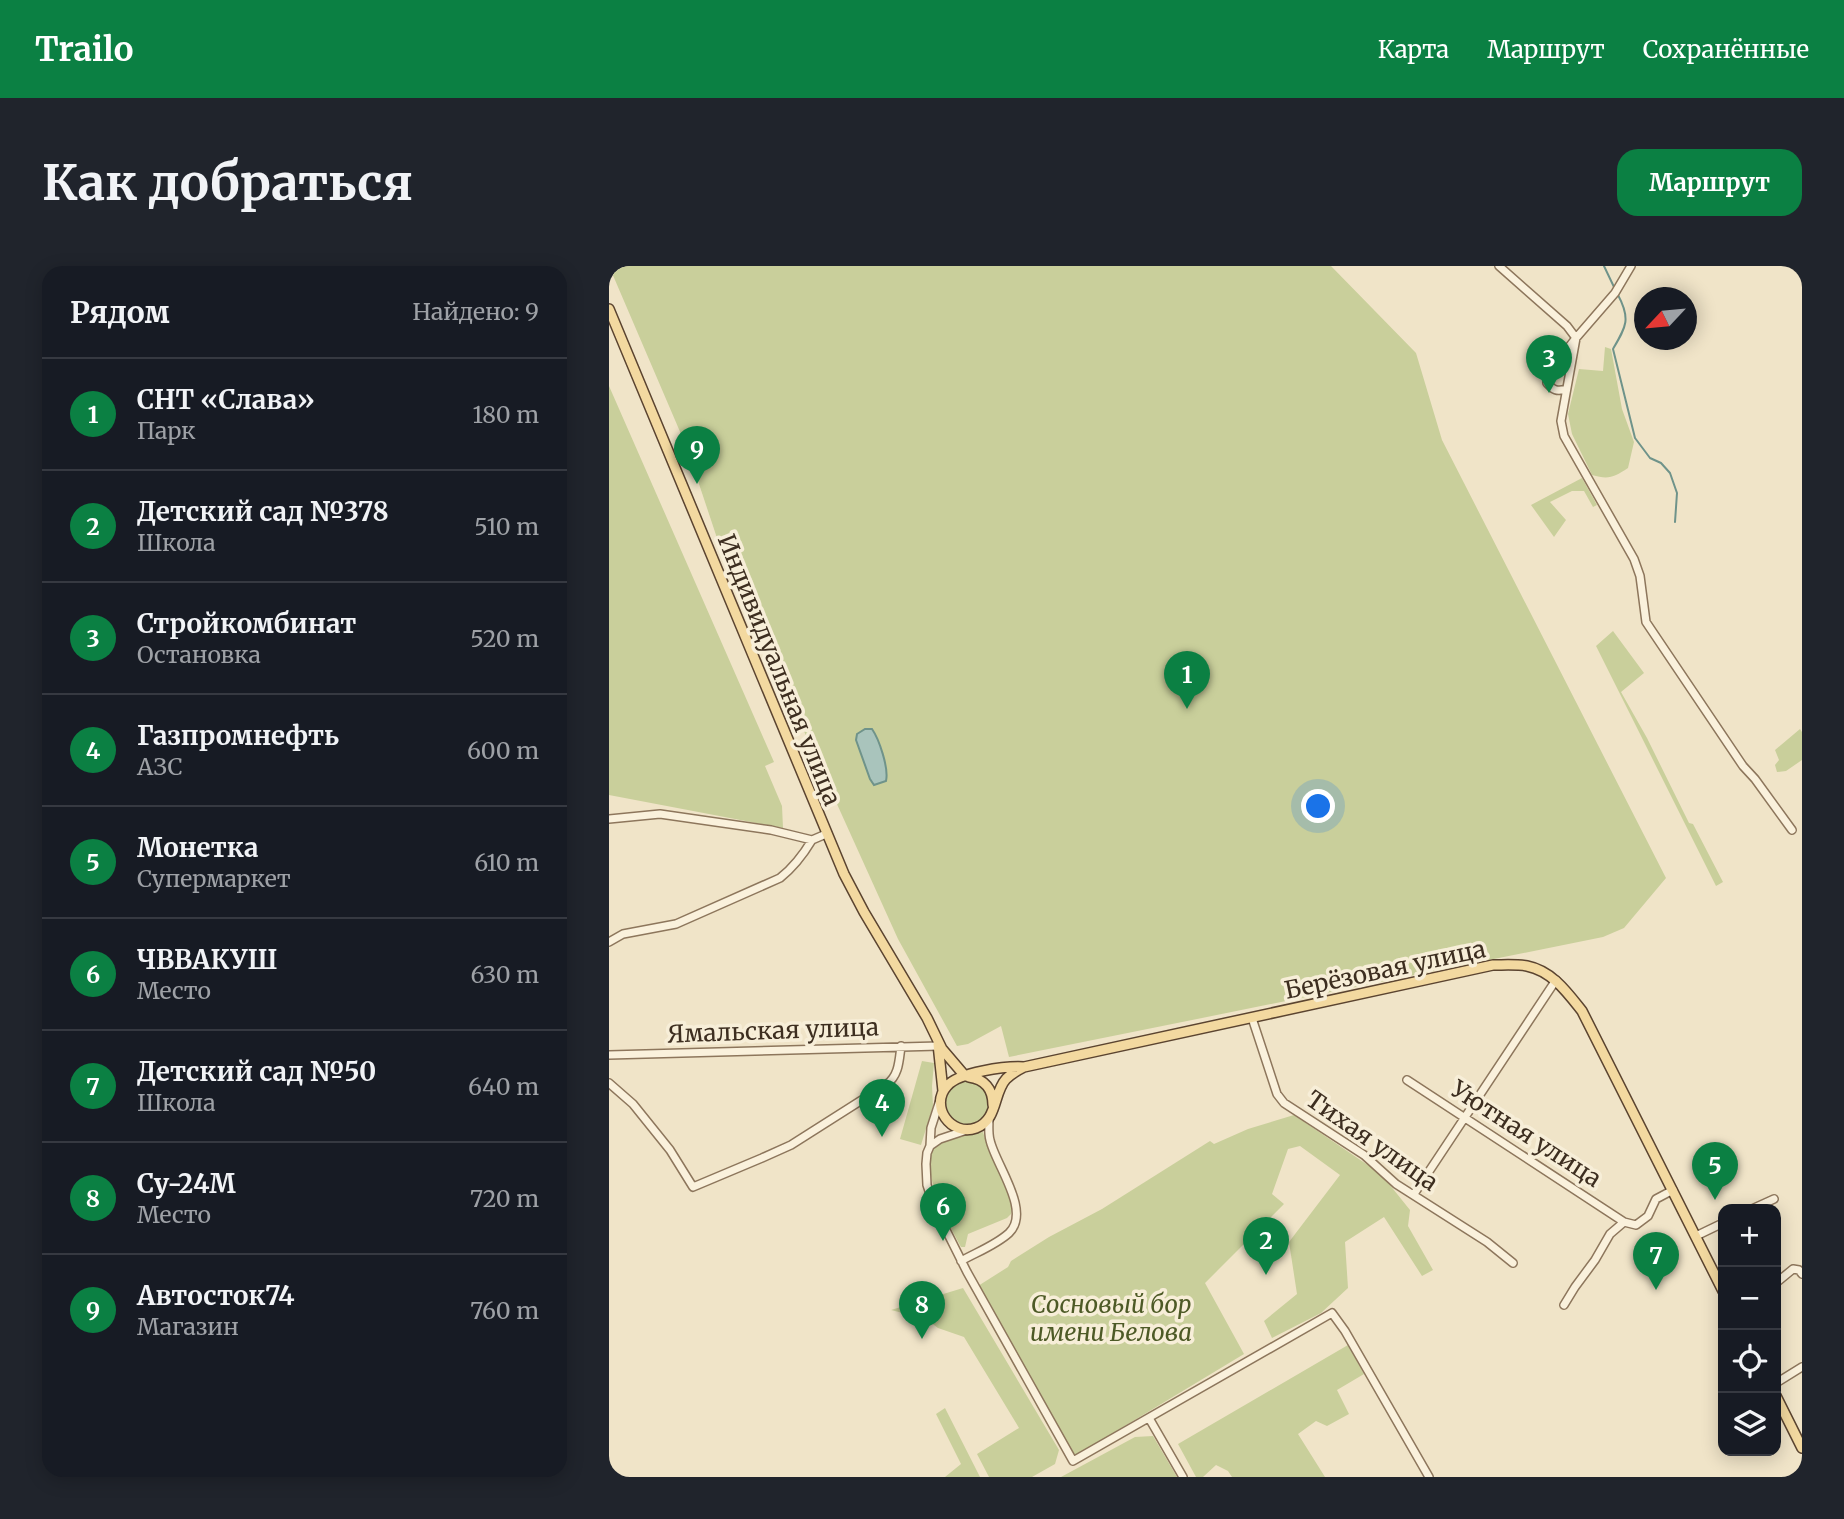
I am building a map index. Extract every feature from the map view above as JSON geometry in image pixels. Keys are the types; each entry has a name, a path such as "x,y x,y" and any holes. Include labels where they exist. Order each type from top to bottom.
{"main road":[{"name":"Индивидуальная улица","path":"609,309 844,874 950,1059 965,1076"},
{"name":"Берёзовая улица","path":"965,1076 1009,1066 1024,1067 1493,965 1525,965 1541,970 1556,980 1582,1011 1718,1281"},
{"name":"Индивидуальная улица","path":"936,1035 942,1095"},
{"path":"993,1107 991,1091 973,1077 965,1076 952,1081 942,1095 942,1114 947,1121 952,1126 967,1130 976,1129 989,1118 1005,1080 1024,1067"},
{"path":"1781,1406 1801,1445"}],"street":[{"path":"1499,266 1567,326 1576,338 1561,421 1565,436 1634,559 1640,576 1646,622 1743,766 1792,830"},
{"path":"1566,389 1553,389 1547,383 1548,374 1615,293 1631,266"},
{"path":"609,819 660,814 771,830 812,840 826,834"},
{"path":"609,942 623,934 676,924 780,878 792,869 812,840"},
{"path":"1414,1194 1556,980"},
{"name":"Тихая улица","path":"1252,1018 1277,1094 1284,1103 1364,1155 1396,1184 1487,1242 1513,1263"},
{"path":"609,1083 633,1104 670,1150 693,1187 790,1144 887,1084 897,1072 901,1046"},
{"name":"Ямальская улица","path":"609,1055 939,1046"},
{"name":"Уютная улица","path":"1408,1080 1623,1222"},
{"path":"942,1095 931,1128 926,1164 927,1185 934,1206 961,1261 1073,1461 1332,1313 1429,1477"},
{"path":"961,1261 995,1243 1011,1231 1016,1222 1016,1204 989,1140 989,1118"},
{"path":"930,1146 940,1139 967,1130"},
{"path":"1564,1305 1610,1234 1623,1222 1636,1225 1648,1216 1656,1199 1673,1190"},
{"path":"1763,1204 1774,1199"},
{"path":"1696,1236 1718,1225"},
{"path":"1781,1279 1793,1269 1802,1274"},
{"path":"1781,1380 1802,1367"},
{"path":"1149,1418 1183,1477"}],"green space":[{"path":"609,266 1331,266 1416,353 1442,440 1666,878 1624,928 1603,937 1009,1057 1001,1026 968,1044 957,1046 898,939 718,541 687,448"},
{"path":"1605,347 1611,349 1622,409 1634,442 1628,468 1615,475 1603,477 1592,475 1572,434 1568,414 1579,369 1603,371"},
{"path":"609,386 774,762 765,766 782,806 783,828 609,795"},
{"path":"1582,478 1597,505 1593,507 1584,491 1572,491 1550,502 1566,520 1554,537 1531,505"},
{"path":"1613,631 1644,673 1621,692 1723,882 1716,886 1596,646"},
{"path":"1800,729 1802,760 1786,771 1777,772 1775,765 1779,760 1775,750"},
{"path":"922,1061 934,1063 933,1106 921,1145 900,1139"},
{"path":"967,1081 983,1087 989,1103 983,1119 967,1125 951,1119 945,1103 951,1087"},
{"name":"Сосновый бор имени Белова","path":"1294,1115 1381,1174 1410,1210 1408,1226 1433,1270 1422,1276 1384,1217 1345,1242 1348,1288 1321,1313 1272,1338 1264,1321 1297,1294 1289,1242 1340,1175 1300,1146 1288,1149 1272,1194 1284,1204 1205,1283 1244,1354 1075,1456 978,1286 1049,1237 1102,1209 1210,1141 1214,1144 1248,1129"},
{"path":"983,1132 1013,1202 1011,1214 968,1234 965,1247 961,1247 932,1181 931,1155 941,1141"},
{"path":"963,1288 1059,1450 1055,1464 1032,1477 989,1477 977,1454 1019,1428 964,1337 938,1328 926,1319 891,1310"},
{"path":"1348,1345 1364,1374 1337,1390 1349,1414 1327,1426 1316,1421 1298,1434 1325,1477 1232,1477 1228,1471 1216,1465 1203,1477 1196,1477 1178,1444"},
{"path":"945,1408 980,1477 945,1477 961,1464 936,1414"},
{"path":"1153,1436 1177,1477 1061,1477 1135,1437"}],"water":[{"path":"865,729 872,729 875,734 886,769 886,781 874,785 856,740 857,734"}],"waterway":[{"path":"1604,266 1614,287"},
{"path":"1618,295 1626,317 1621,335 1613,349 1635,438 1650,458 1661,463 1670,473 1677,493 1675,522"}],"place":[{"name":"Стройкомбинат","path":"1549,393"},
{"name":"Автосток74","path":"697,484"},
{"name":"СНТ «Слава»","path":"1187,709"},
{"name":"Газпромнефть","path":"882,1137"},
{"name":"Монетка","path":"1715,1200"},
{"name":"ЧВВАКУШ","path":"943,1241"},
{"name":"Детский сад №378","path":"1266,1275"},
{"name":"Детский сад №50","path":"1656,1290"},
{"name":"Су-24М","path":"922,1339"}]}
